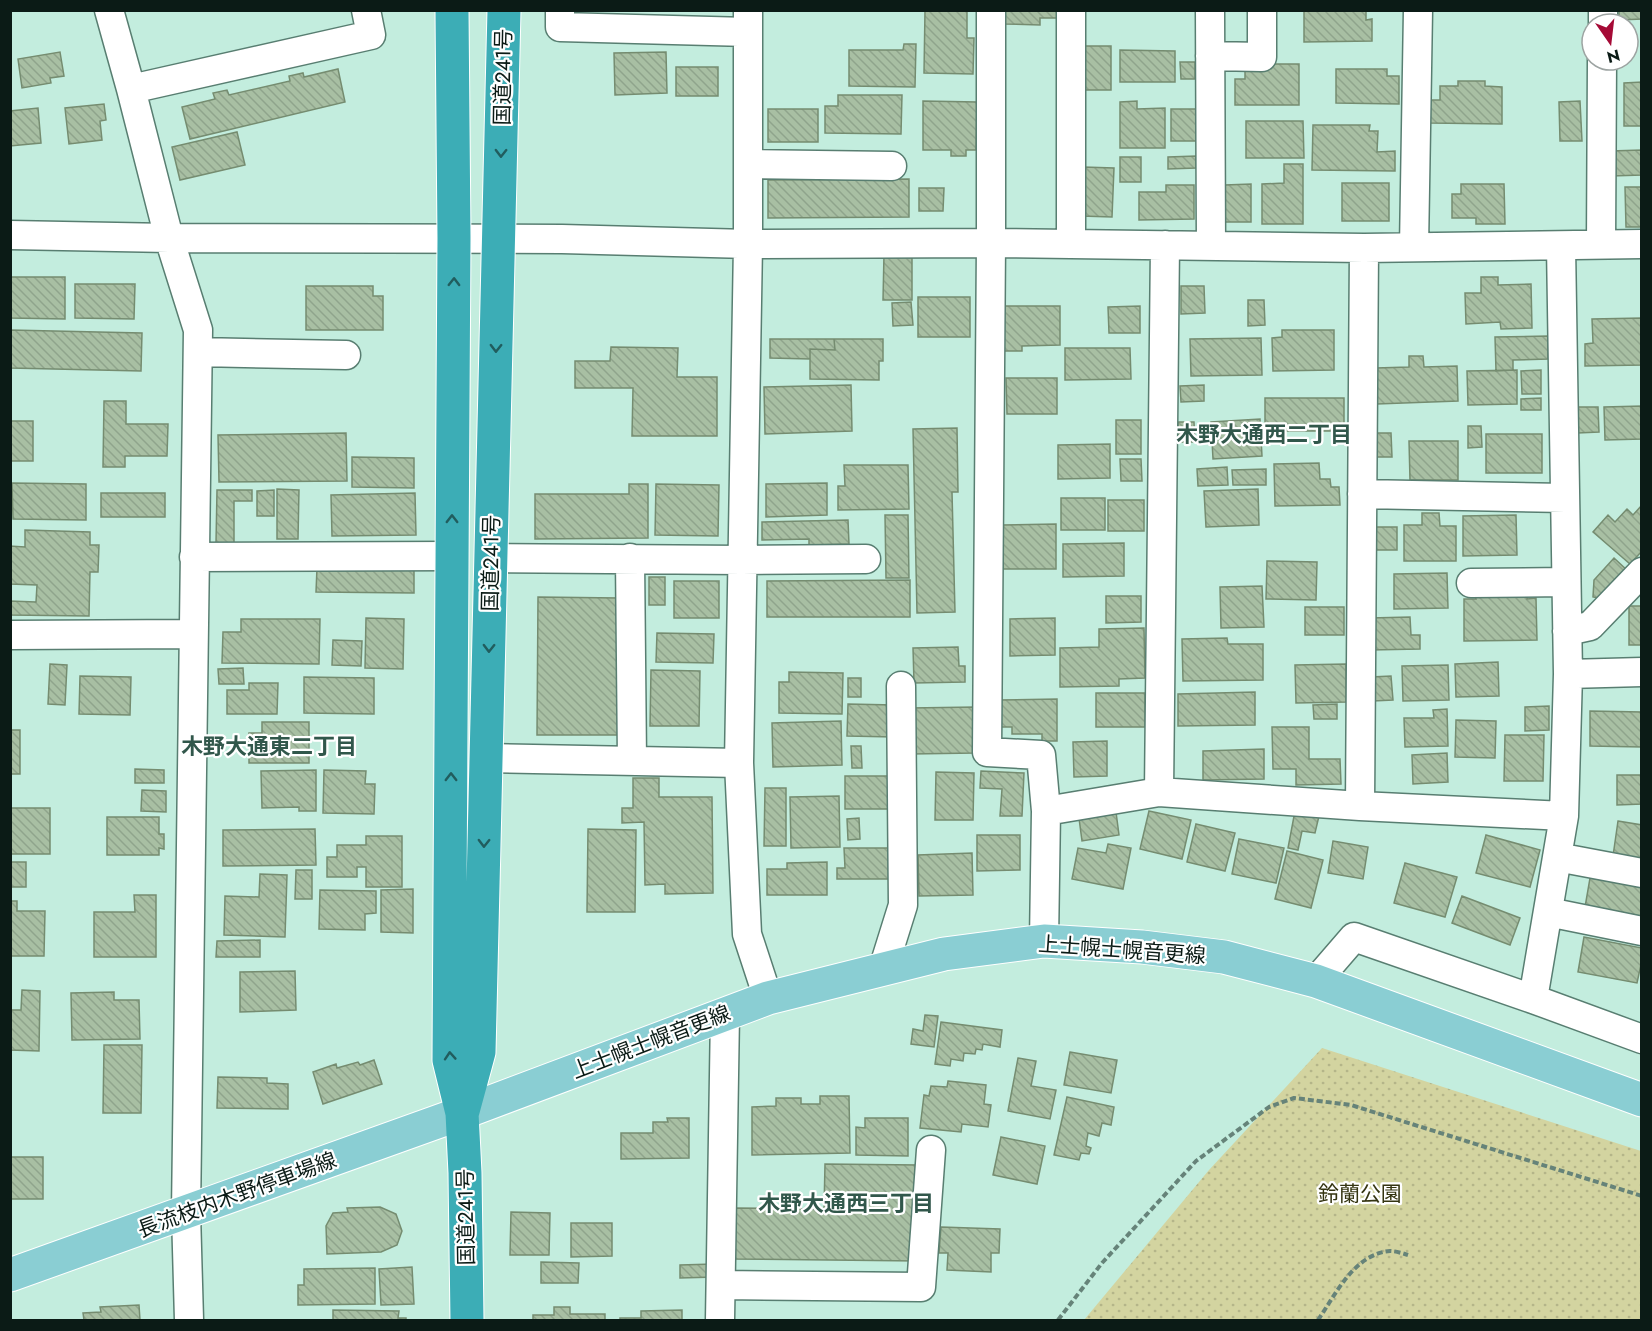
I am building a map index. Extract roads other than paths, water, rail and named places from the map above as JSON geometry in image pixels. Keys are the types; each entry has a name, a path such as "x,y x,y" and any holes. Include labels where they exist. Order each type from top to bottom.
{"highway":[{"name":"国道241号","path":"452,10 454,238 449,1060 462,1113 467,1320"},
{"name":"国道241号","path":"462,1113 479,1052 504,10"}],"main road":[{"name":"上士幌士幌音更線","path":"462,1113 768,998 944,954 1044,941 1142,947 1224,957 1316,981 1641,1100"},
{"name":"長流枝内木野停車場線","path":"10,1275 462,1113"}],"street":[{"path":"109,10 169,238 198,330 186,1213 189,1320"},
{"path":"131,89 371,35 366,10"},
{"path":"560,10 560,27 748,21 748,244 739,763 747,934 768,998"},
{"path":"991,10 987,752 1041,755 1046,811 1044,941"},
{"path":"1071,10 1071,244"},
{"path":"1210,10 1211,246"},
{"path":"1210,56 1262,57 1262,10"},
{"path":"1414,247 1418,10"},
{"path":"1601,244 1602,72"},
{"path":"748,164 892,166"},
{"path":"10,235 169,238 499,238 748,244 991,243 1364,248 1641,244"},
{"path":"1159,792 1165,245"},
{"path":"1533,999 1564,816 1568,674 1561,246"},
{"path":"1360,806 1364,248"},
{"path":"198,352 346,355"},
{"path":"1362,494 1565,498"},
{"path":"194,557 452,556"},
{"path":"491,558 866,559"},
{"path":"630,558 632,760"},
{"path":"1567,630 1590,626 1641,572"},
{"path":"1471,583 1566,582"},
{"path":"10,635 193,634"},
{"path":"1568,674 1641,672"},
{"path":"883,969 903,905 901,686"},
{"path":"486,758 739,763"},
{"path":"1046,811 1159,792 1360,806 1564,816"},
{"path":"1557,857 1641,873"},
{"path":"1548,912 1641,931"},
{"path":"1316,981 1354,937 1641,1039"},
{"path":"720,1320 725,1014"},
{"path":"721,1285 921,1287 931,1150"}],"district":[{"name":"木野大通西二丁目","path":"1264,434"},
{"name":"木野大通東二丁目","path":"269,746"},
{"name":"木野大通西三丁目","path":"846,1203"}],"park label":[{"name":"鈴蘭公園","path":"1360,1194"}]}
